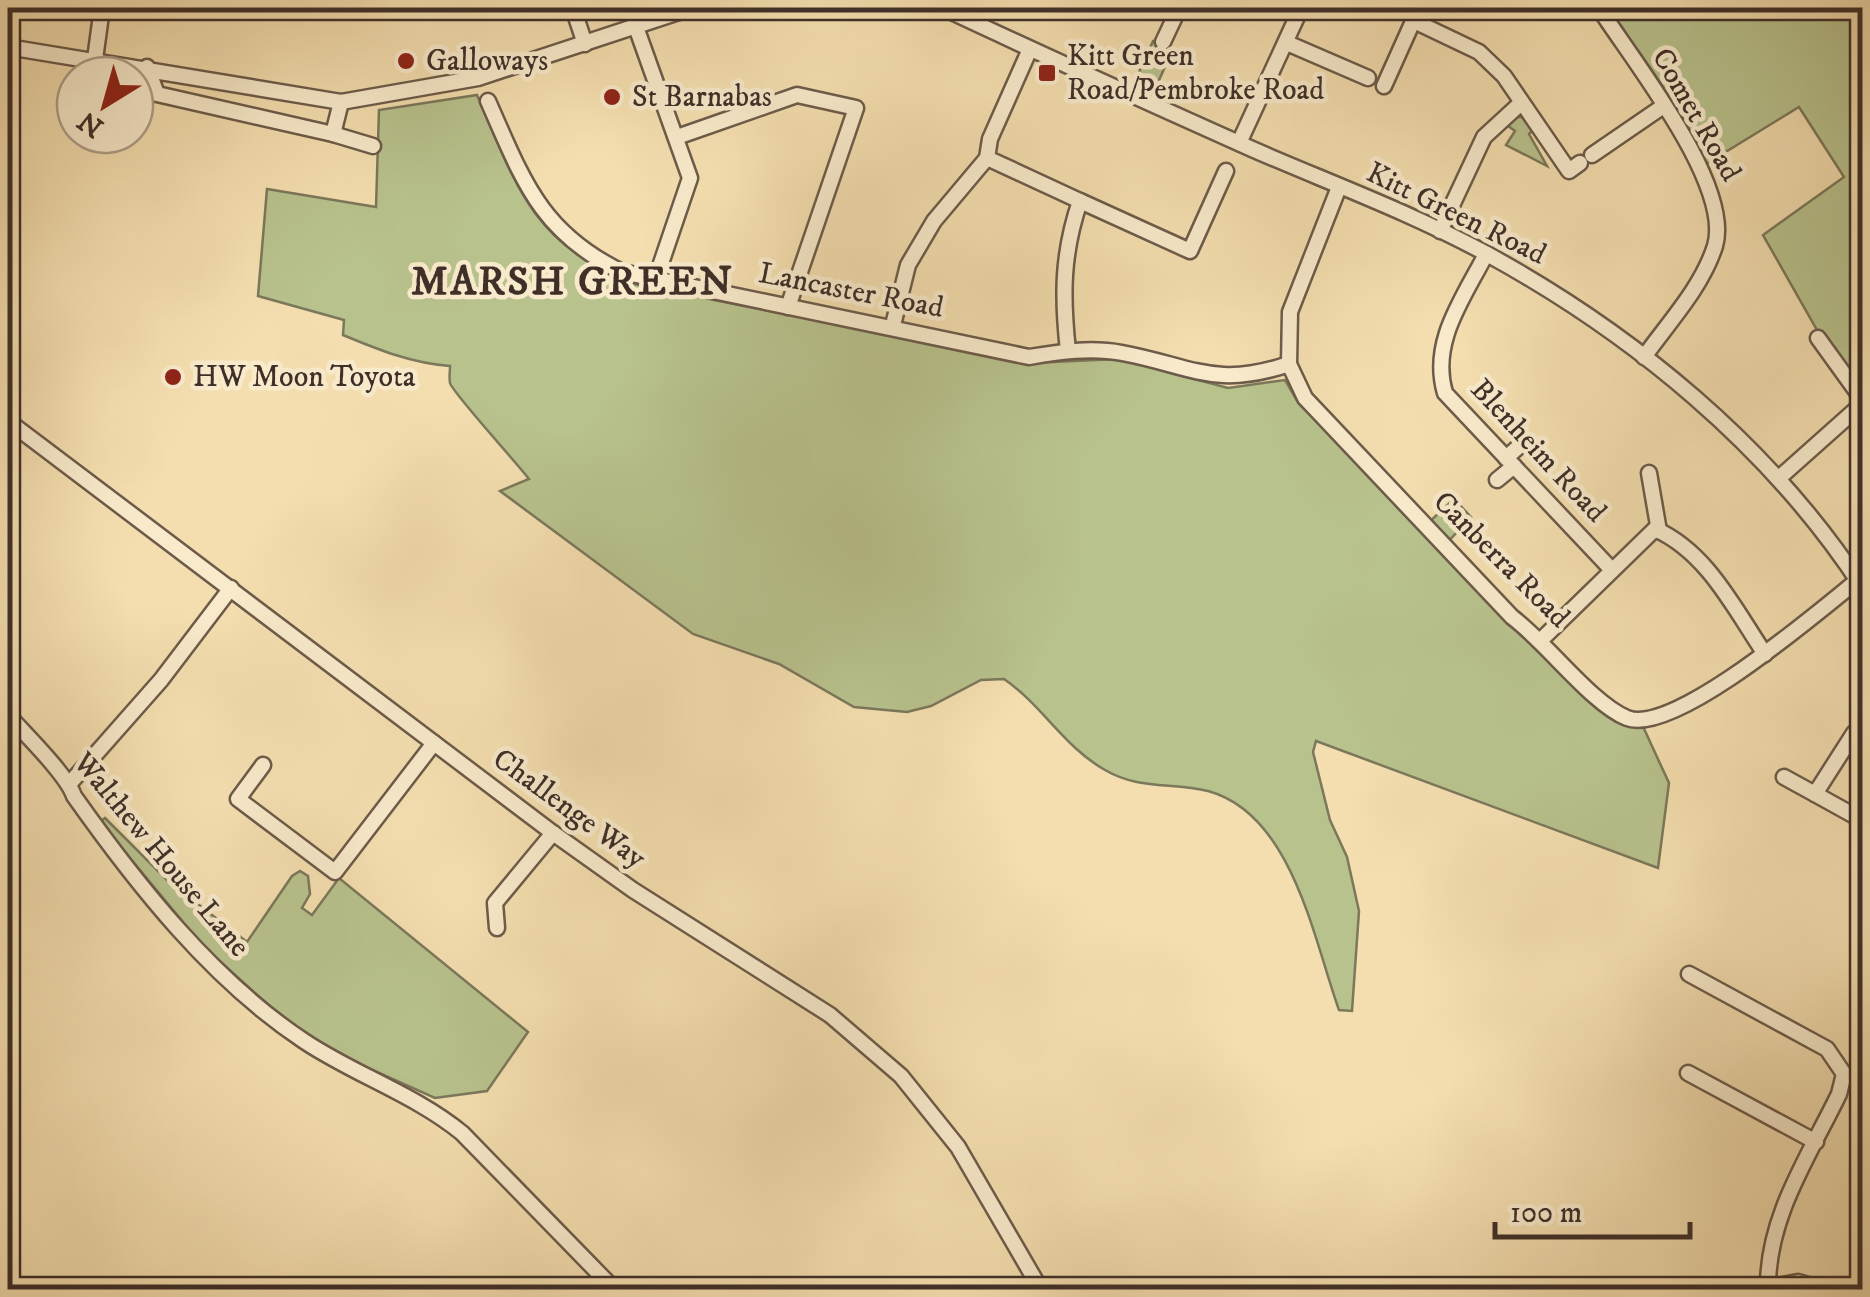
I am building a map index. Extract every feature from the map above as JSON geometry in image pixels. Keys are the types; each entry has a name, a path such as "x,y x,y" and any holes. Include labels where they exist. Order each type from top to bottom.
{"street":[{"path":"95,55 102,8"},
{"path":"572,8 585,44"},
{"path":"155,69 341,102 478,78 691,8"},
{"name":"Kitt Green Road","path":"943,8 1486,254 1644,356 1728,428 1779,478 1860,583"},
{"path":"1164,42 1179,8"},
{"path":"1239,142 1301,8"},
{"name":"Comet Road","path":"1599,8 1705,173 1715,196 1717,233 1707,267 1644,356"},
{"path":"1384,86 1416,14 1479,52 1504,76 1568,171 1662,107"},
{"path":"636,27 690,178 654,281"},
{"path":"1287,43 1368,78"},
{"path":"8,47 71,55"},
{"path":"893,326 908,265 934,221 987,158 990,138 1030,49"},
{"path":"155,89 157,94 373,146"},
{"path":"677,137 797,96 856,108 788,307"},
{"name":"Lancaster Road","path":"488,101 530,195 570,240 594,260 654,281 893,326 1028,357 1068,351 1119,352 1220,378 1256,376 1289,364"},
{"path":"333,134 341,102"},
{"path":"1440,231 1484,137 1521,103"},
{"path":"987,158 1190,251 1226,171"},
{"name":"Canberra Road","path":"1339,186 1290,312 1289,364 1312,396 1512,618 1542,639 1607,706 1629,719 1668,717 1765,654 1860,583"},
{"path":"1068,351 1062,287 1066,242 1080,201"},
{"name":"Blenheim Road","path":"1486,254 1440,344 1438,368 1445,393 1611,569"},
{"path":"1779,478 1862,402 1818,338"},
{"name":"Challenge Way","path":"8,421 554,833 633,890 830,1015 901,1076 958,1147 1041,1290"},
{"path":"1497,480 1525,440"},
{"path":"1649,474 1659,531"},
{"path":"1542,639 1655,529 1680,540 1715,578 1765,654"},
{"path":"71,782 161,680 231,588"},
{"name":"Walthew House Lane","path":"8,716 52,768 71,782 74,796 138,880 258,1006 347,1066 436,1112 462,1132 612,1289"},
{"path":"1815,794 1854,733 1862,729"},
{"path":"263,765 238,800 335,872 434,744"},
{"path":"1784,777 1862,820"},
{"path":"497,928 496,903 554,833"},
{"path":"1689,974 1827,1048 1838,1060 1843,1082 1781,1212 1762,1288 1798,1282 1825,1290"},
{"path":"1688,1073 1816,1142"}],"green space":[{"path":"1599,8 1862,8 1862,390 1817,330 1763,235 1844,177 1799,107 1701,167"},
{"path":"1153,41 1173,49 1156,87 1136,79"},
{"path":"477,95 531,208 569,248 629,283 1030,363 1119,359 1228,388 1285,380 1299,404 1426,525 1454,499 1471,517 1446,544 1601,700 1640,720 1669,783 1658,868 1316,741 1313,752 1330,820 1347,857 1359,911 1352,1011 1339,1010 1308,915 1280,851 1237,804 1208,791 1143,783 1105,770 1077,750 1004,679 981,680 931,706 907,712 854,707 779,664 693,634 500,491 529,479 453,389 450,366 382,351 343,335 344,320 258,296 267,189 376,207 379,110"},
{"path":"1515,117 1524,117 1533,130 1529,134 1547,166 1506,145 1515,131 1507,125"},
{"path":"105,818 168,881 247,942 292,876 300,871 308,876 310,894 302,908 312,915 339,878 528,1032 487,1091 435,1098 332,1052 287,1022 202,945 100,822"}],"place":[{"name":"Galloways","path":"406,61"},
{"name":"Kitt Green Road/Pembroke Road","path":"1047,73"},
{"name":"St Barnabas","path":"612,97"},
{"name":"HW Moon Toyota","path":"173,377"}],"district":[{"name":"MARSH GREEN","path":"573,283"}]}
